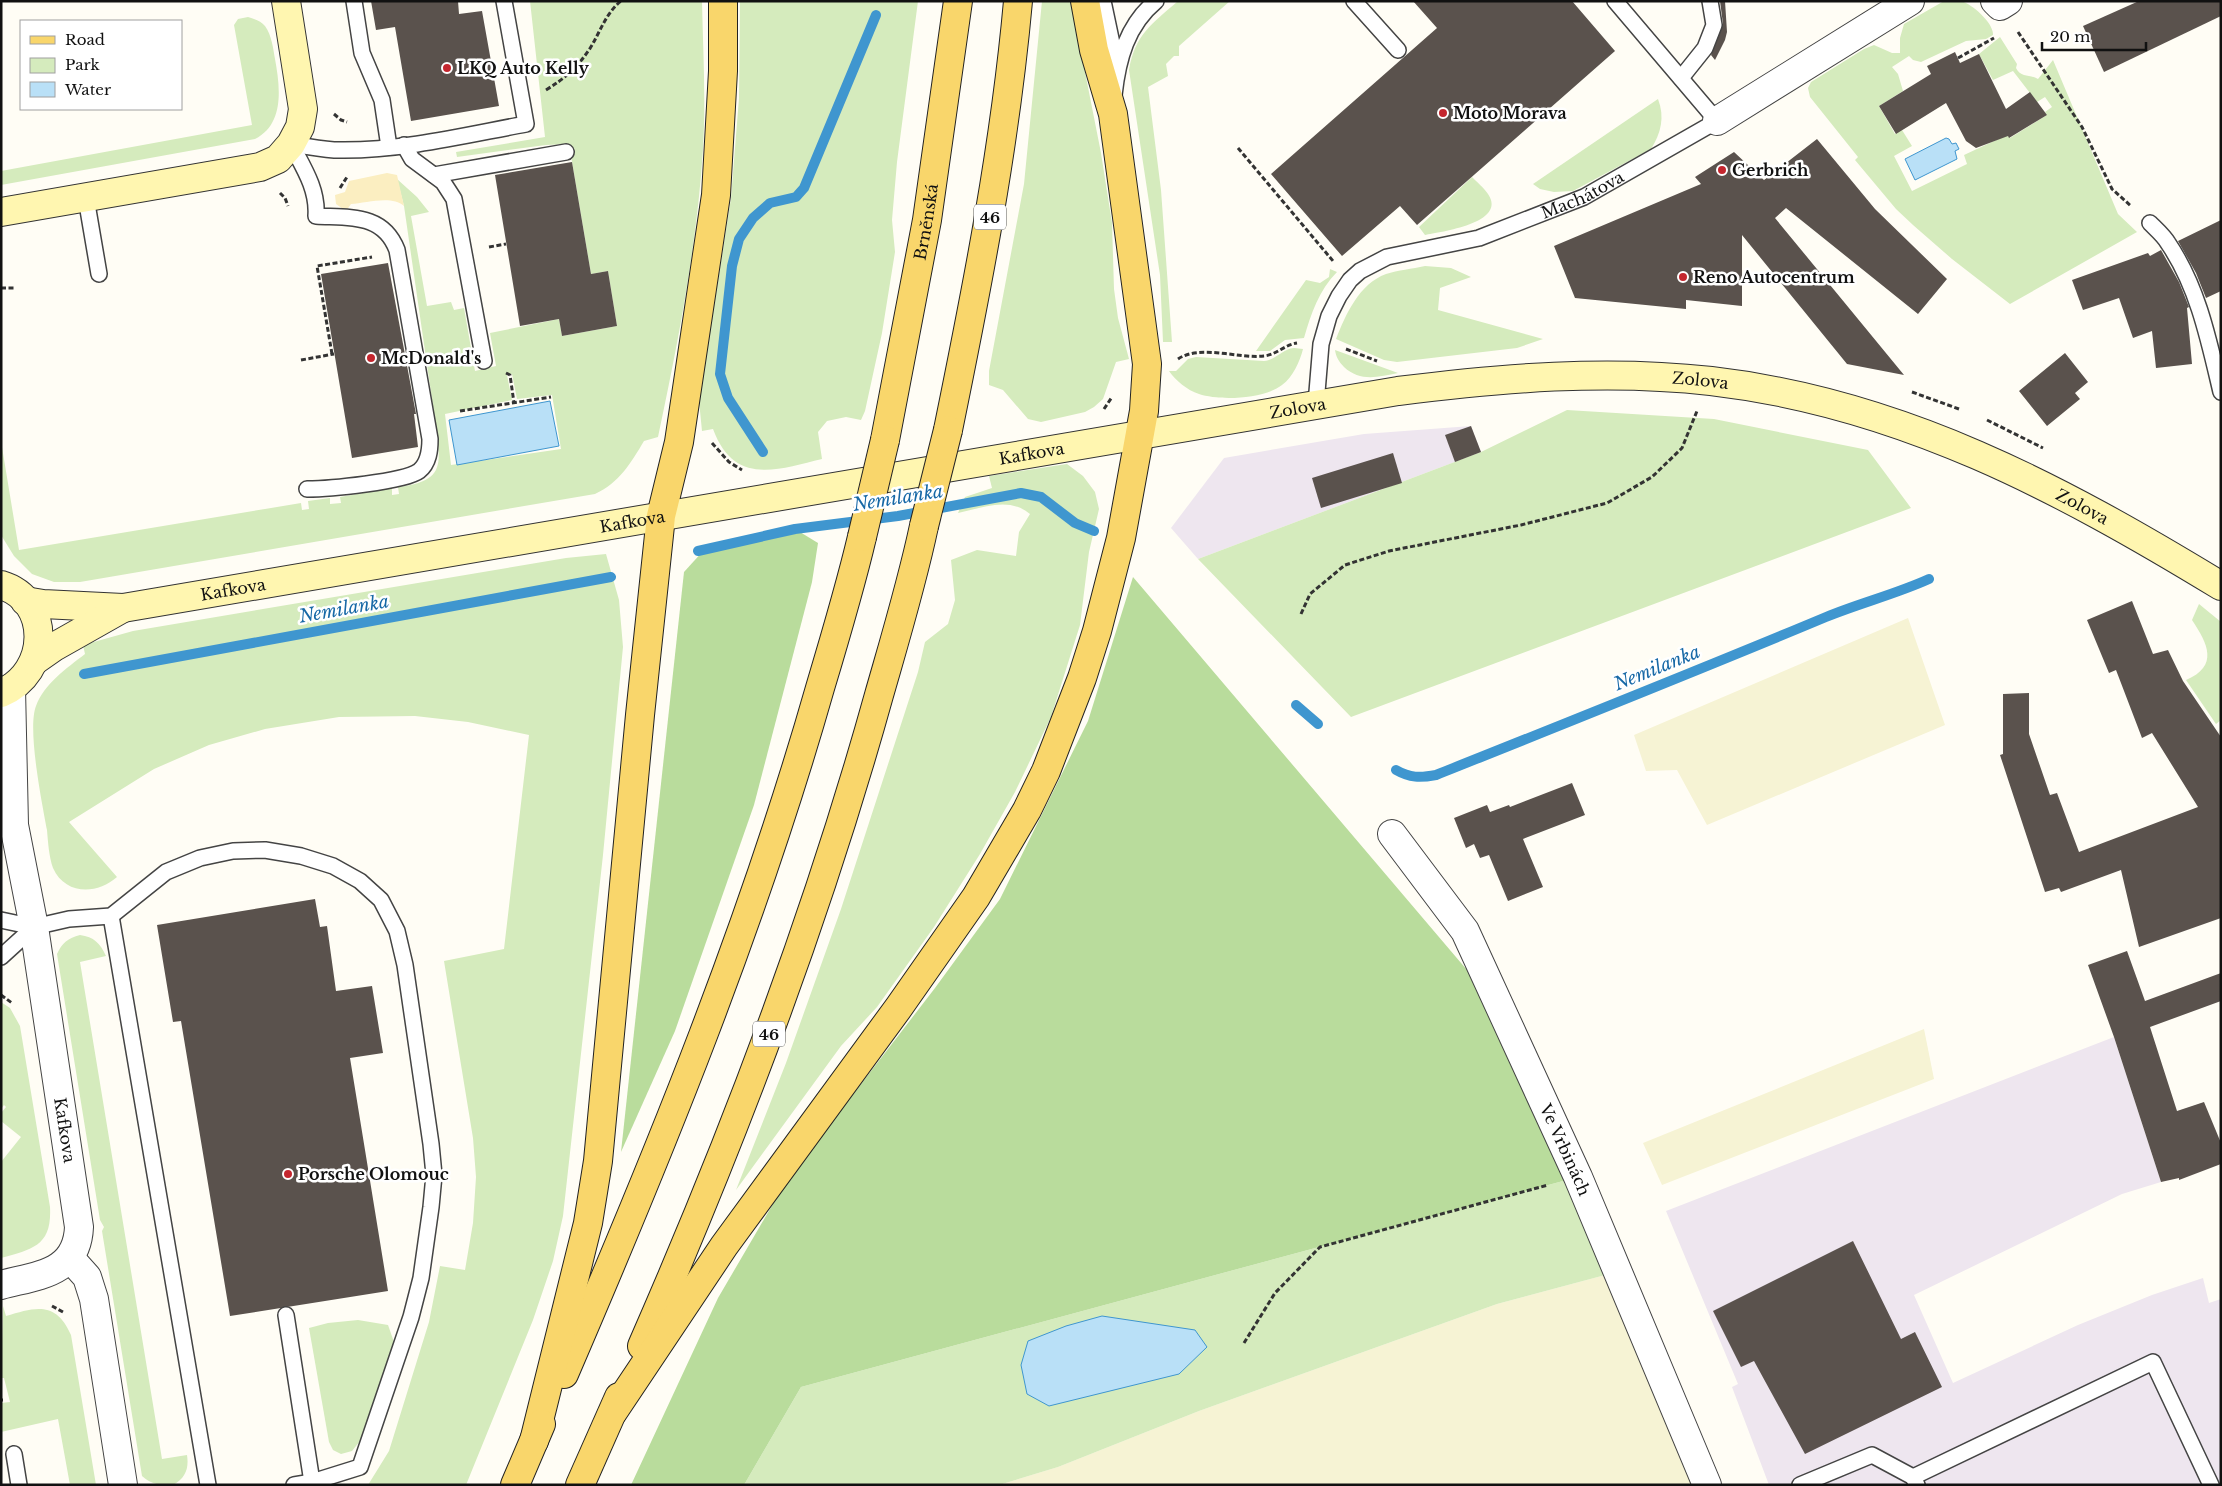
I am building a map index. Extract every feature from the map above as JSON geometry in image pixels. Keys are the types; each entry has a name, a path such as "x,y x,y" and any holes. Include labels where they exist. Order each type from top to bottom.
{"main road":[{"path":"514,1485 534,1440 588,1223 598,1160 640,715 661,516 679,442 716,195 723,71 723,1"},
{"name":"Brněnská","path":"534,1440 624,1235 721,993 797,770 853,575 885,440 925,230 958,1"},
{"name":"46","path":"580,1485 722,1155 801,946 856,777 915,569 948,430 996,180 1018,1"},
{"path":"613,1412 724,1246 946,942 976,897 1027,810 1062,735 1097,631 1121,538 1147,387 1147,364 1113,114 1094,50 1085,1"}],"street":[{"path":"1,212 260,167 278,159 300,127 303,109 286,1"},
{"name":"Machátova","path":"1717,120 1910,1"},
{"name":"Zolova","path":"1140,433 1415,389 1503,380 1615,376 1710,381 1796,395 1846,407 1944,440 1987,458 2066,497 2221,586"},
{"name":"Kafkova","path":"8,587 43,604 123,608 1140,433"},
{"name":"Kafkova","path":"6,690 27,673 34,660 38,646 38,630 34,615 8,587"},
{"name":"Kafkova","path":"34,660 123,608"},
{"path":"6,690 14,825"},
{"path":"1,796 14,825"},
{"name":"Kafkova","path":"14,825 34,927 79,1227 78,1241 70,1258"},
{"name":"Ve Vrbinách","path":"1392,834 1464,931 1578,1177 1707,1485"},
{"path":"1,1285 50,1271 63,1265 70,1258 87,1277 94,1299 122,1485"}],"lane":[{"path":"354,1 362,53 382,100 389,147"},
{"path":"290,144 342,151 404,145 526,124 504,1"},
{"path":"1103,1 1117,68"},
{"path":"1113,114 1117,68 1128,36 1145,10 1156,1"},
{"path":"1354,1 1398,50"},
{"path":"1616,1 1717,120"},
{"path":"1681,78 1705,48 1714,25 1710,1"},
{"name":"Machátova","path":"1316,404 1321,344 1329,316 1350,280 1370,264 1387,257 1479,238 1584,197 1717,120"},
{"path":"290,144 309,178 315,197 316,216 366,220 383,228 394,241 430,448 426,464 413,475 336,488 307,489"},
{"path":"404,145 412,159 443,182 454,199 484,361"},
{"path":"434,175 566,152"},
{"path":"86,198 99,274"},
{"path":"2150,223 2168,242 2215,336 2221,392"},
{"path":"1,920 34,927 69,919 111,916 166,872 200,858 233,851 265,850 301,856 333,866 360,881 381,900 398,931 413,1021 434,1175 421,1278 360,1467 312,1482 294,1485"},
{"path":"111,916 208,1485"},
{"path":"1,957 34,927"},
{"path":"286,1314 312,1482"},
{"path":"1800,1485 1872,1455 1915,1481 2152,1362 2211,1485"},
{"path":"14,1454 19,1485"}],"path":[{"path":"522,102 570,75 589,50 612,9 622,1"},
{"path":"2001,3 2082,127 2112,189 2150,223"},
{"path":"1958,58 1989,42"},
{"path":"1238,148 1350,280"},
{"path":"335,190 340,188 344,179 350,175"},
{"path":"301,360 333,354 317,266 380,256"},
{"path":"1,288 15,288"},
{"path":"1175,361 1192,353 1266,356 1290,344 1302,343"},
{"path":"510,376 514,403"},
{"path":"1301,614 1310,594 1345,565 1389,551 1521,525 1607,503 1652,477 1682,448 1710,381"},
{"path":"1912,392 1959,409"},
{"path":"460,411 551,397"},
{"path":"1244,1342 1275,1294 1320,1247 1578,1177"}],"shaded area":[{"path":"1471,426 1481,452 1198,559 1171,528 1224,458 1364,434"},
{"path":"1908,618 1945,725 1707,825 1677,770 1646,771 1634,735"},
{"path":"1924,1029 1934,1079 1662,1185 1643,1143"},
{"path":"2114,1037 2161,1182 2122,1194 1914,1295 1953,1383 2078,1325 2152,1295 2203,1278 2209,1303 2221,1299 2221,1485 1769,1485 1732,1387 1738,1384 1666,1211"},
{"path":"1609,1274 1692,1485 999,1485 1058,1467 1199,1411 1497,1304"}],"green space":[{"path":"530,1 702,1 703,149 696,221 679,330 658,437 644,441 629,465 611,484 595,494 80,582 54,582 32,574 14,556 1,535 1,441 19,550 301,503 302,510 309,509 308,501 330,498 330,504 341,503 340,497 392,488 392,495 399,494 398,487 426,480 437,467 439,458 437,435 404,206 397,179 417,197 429,212 411,216 427,306 451,302 454,310 464,308 475,371 496,366 490,333 559,319 562,336 617,326 608,271 591,274 569,144 546,145 457,157 456,152 545,137","holes":["512,374 517,399 552,395 561,449 451,465 445,414 512,400 507,375"]},
{"path":"740,1 918,1 897,162 892,220 895,252 882,333 865,411 861,420 846,417 827,421 818,432 822,459 789,467 758,470 745,466 733,459 722,447 713,429 702,431 699,401 731,198 739,98"},
{"path":"1042,1 1071,1 1101,153 1112,223 1114,289 1118,318 1129,359 1116,362 1103,399 1094,407 1085,412 1041,422 1028,419 1003,390 989,385 989,371 1024,184"},
{"path":"1178,1 1230,1 1179,46 1179,56 1174,56 1166,64 1168,76 1148,87 1161,190 1172,342 1163,342 1160,275 1129,70 1140,38 1153,23"},
{"path":"1944,1 1961,1 1971,6 1990,25 1993,35 1986,39 1966,41 1921,62 1913,60 1909,56 1892,67 1898,74 1903,91 1879,106 1895,134 1902,130 1912,146 1894,156 1912,191 1967,164 1964,155 2007,135 2010,138 2047,115 2045,112 2052,107 2045,97 2037,102 2013,71 1993,80 1979,54 2000,37 2017,64 2016,68 2023,75 2038,79 2053,60 2118,214 2137,232 2010,304 1952,259 1896,209 1855,160 1858,157 1810,97 1808,88 1811,82 1864,49 1874,45 1892,53 1900,53 1900,38 1904,24"},
{"path":"248,17 262,23 271,38 279,92 276,114 271,124 265,132 255,139 1,185 1,171 252,125 234,25 238,19"},
{"path":"1658,99 1661,125 1651,149 1573,191 1554,192 1540,189 1533,184"},
{"path":"1472,177 1488,194 1492,204 1489,212 1481,219 1470,224 1425,235 1419,227"},
{"path":"1425,266 1451,268 1471,277 1440,288 1438,310 1543,339 1517,348 1397,362 1384,360 1336,339 1349,310 1368,285 1395,271"},
{"path":"1330,269 1337,272 1320,294 1304,338 1285,340 1270,351 1256,351 1306,280 1320,283 1329,277"},
{"path":"1294,348 1303,349 1298,364 1290,378 1274,390 1253,396 1218,398 1199,394 1182,385 1169,371 1176,371 1188,359 1196,357 1264,361"},
{"path":"1335,350 1398,373 1370,377 1356,375 1342,365"},
{"path":"1567,410 1714,419 1868,450 1911,508 1351,717 1198,559 1481,452"},
{"path":"1067,464 1083,476 1095,492 1099,509 1089,552 1080,625 1051,717 1015,792 980,854 934,927 877,1007 841,1046 736,1190 786,1063 841,909 918,672 925,642 948,624 955,600 951,560 977,550 1016,556 1019,532 1030,514 1022,509 1004,504 958,513 965,497 992,488 989,476"},
{"path":"795,529 818,543 812,582 754,805 675,1031 621,1152 684,572 704,550"},
{"path":"606,554 619,600 623,647 603,855 563,1216 553,1261 533,1320 466,1485 368,1485 389,1451 429,1322 440,1266 465,1270 473,1223 476,1177 473,1138 444,961 504,949 529,735 468,722 415,716 339,717 265,729 209,745 154,769 69,822 117,877 100,887 82,889 65,883 58,877 53,868 34,748 33,731 36,706 50,684 85,654 83,645 133,631 566,558"},
{"path":"1133,577 1467,970 1578,1177 801,1387 744,1485 631,1485 718,1298 787,1180 935,988 1000,899 1088,721"},
{"path":"2199,604 2221,622 2221,720 2216,724 2186,680 2203,668 2207,661 2206,646 2192,620"},
{"path":"80,935 96,941 106,956 80,962 162,1459 187,1455 186,1472 173,1485 156,1484 142,1476 102,1231 104,1227 100,1220 57,954 66,941"},
{"path":"1,1002 10,1008 20,1026 50,1207 50,1220 48,1230 39,1243 23,1252 1,1258 1,1162 21,1137 1,1121 1,1113 6,1107 4,1105 1,1109"},
{"path":"1578,1177 1609,1274 1497,1304 1199,1411 1058,1467 999,1485 744,1485 801,1387"},
{"path":"3,1306 6,1316 36,1309 52,1312 59,1316 71,1335 96,1485 70,1485 58,1419 1,1432 1,1403 10,1402 4,1378 1,1378"},
{"path":"358,1320 388,1325 394,1342 364,1436 352,1451 341,1454 333,1450 329,1442 309,1328 328,1323"}],"sand":[{"path":"387,173 397,175 404,206 393,201 379,200 351,204 346,211 336,204 335,195 345,192 349,181"}],"water":[{"path":"1946,138 1952,144 1956,143 1959,149 1955,151 1957,159 1915,180 1905,159"},
{"path":"550,401 559,446 457,465 449,420"},
{"path":"1102,1316 1195,1330 1207,1347 1179,1374 1049,1406 1027,1394 1021,1365 1028,1341 1066,1326"}],"building":[{"name":"LKQ Auto Kelly","path":"371,1 458,1 459,14 482,11 499,106 411,121 395,27 376,30"},
{"name":"Moto Morava","path":"1413,1 1572,1 1615,51 1417,225 1400,206 1342,256 1271,174 1437,28"},
{"path":"1720,1 1725,1 1727,32 1715,60 1711,55 1723,24"},
{"path":"2139,1 2221,1 2221,16 2104,72 2083,26"},
{"path":"1955,52 1960,63 1979,54 2006,109 2030,92 2047,115 2009,138 2008,136 1976,148 1966,141 1946,103 1896,134 1879,106 1931,74 1927,66"},
{"path":"1817,139 1875,209 1947,279 1918,314 1786,208 1775,218 1904,375 1847,364 1742,235 1742,306 1686,300 1686,309 1575,298 1554,246 1701,184 1695,177 1734,152 1764,180"},
{"path":"572,162 591,274 608,271 617,326 562,336 559,319 520,326 495,175"},
{"path":"2221,220 2221,291 2206,298 2196,273 2178,241"},
{"path":"2161,250 2179,282 2189,307 2187,308 2192,364 2156,368 2152,331 2133,338 2119,298 2083,310 2072,280 2148,253 2150,256"},
{"name":"McDonald's","path":"388,263 416,414 414,414 418,447 352,458 321,274"},
{"path":"2065,353 2088,382 2075,393 2080,399 2047,426 2019,391"},
{"path":"1471,426 1481,452 1455,462 1445,435"},
{"path":"1393,453 1402,483 1321,508 1312,478"},
{"path":"2132,601 2153,654 2168,650 2183,681 2221,737 2221,918 2139,947 2121,870 2061,892 2059,888 2045,892 2000,755 2003,754 2003,694 2029,693 2029,734 2050,795 2057,793 2079,852 2198,807 2152,733 2142,738 2116,670 2109,673 2087,620"},
{"path":"1572,783 1585,815 1523,839 1543,887 1508,901 1489,855 1480,858 1474,844 1466,848 1454,818 1487,805 1490,812 1509,805 1510,807"},
{"name":"Porsche Olomouc","path":"315,899 320,927 327,926 336,991 372,986 383,1053 350,1058 388,1291 230,1316 181,1021 173,1022 157,925"},
{"path":"2127,951 2145,1001 2221,973 2221,1001 2150,1027 2177,1111 2204,1102 2221,1143 2221,1164 2179,1180 2179,1178 2161,1182 2114,1037 2088,965"},
{"path":"1853,1241 1901,1339 1915,1332 1942,1387 1805,1454 1754,1361 1741,1367 1713,1311"}],"waterway":[{"path":"763,452 728,398 720,374 732,266 739,239 753,218 770,203 796,197 804,188 876,15"},
{"name":"Nemilanka","path":"698,551 795,529 898,516 1021,493 1041,497 1075,523 1094,531"},
{"name":"Nemilanka","path":"84,674 611,577"},
{"name":"Nemilanka","path":"1396,770 1415,777 1436,775 1826,617 1929,579"},
{"name":"Nemilanka","path":"1296,705 1318,724"}],"place":[{"name":"LKQ Auto Kelly","path":"447,68"},
{"name":"Moto Morava","path":"1443,113"},
{"name":"Gerbrich","path":"1722,170"},
{"name":"Reno Autocentrum","path":"1683,277"},
{"name":"McDonald's","path":"371,358"},
{"name":"Porsche Olomouc","path":"288,1174"}]}
